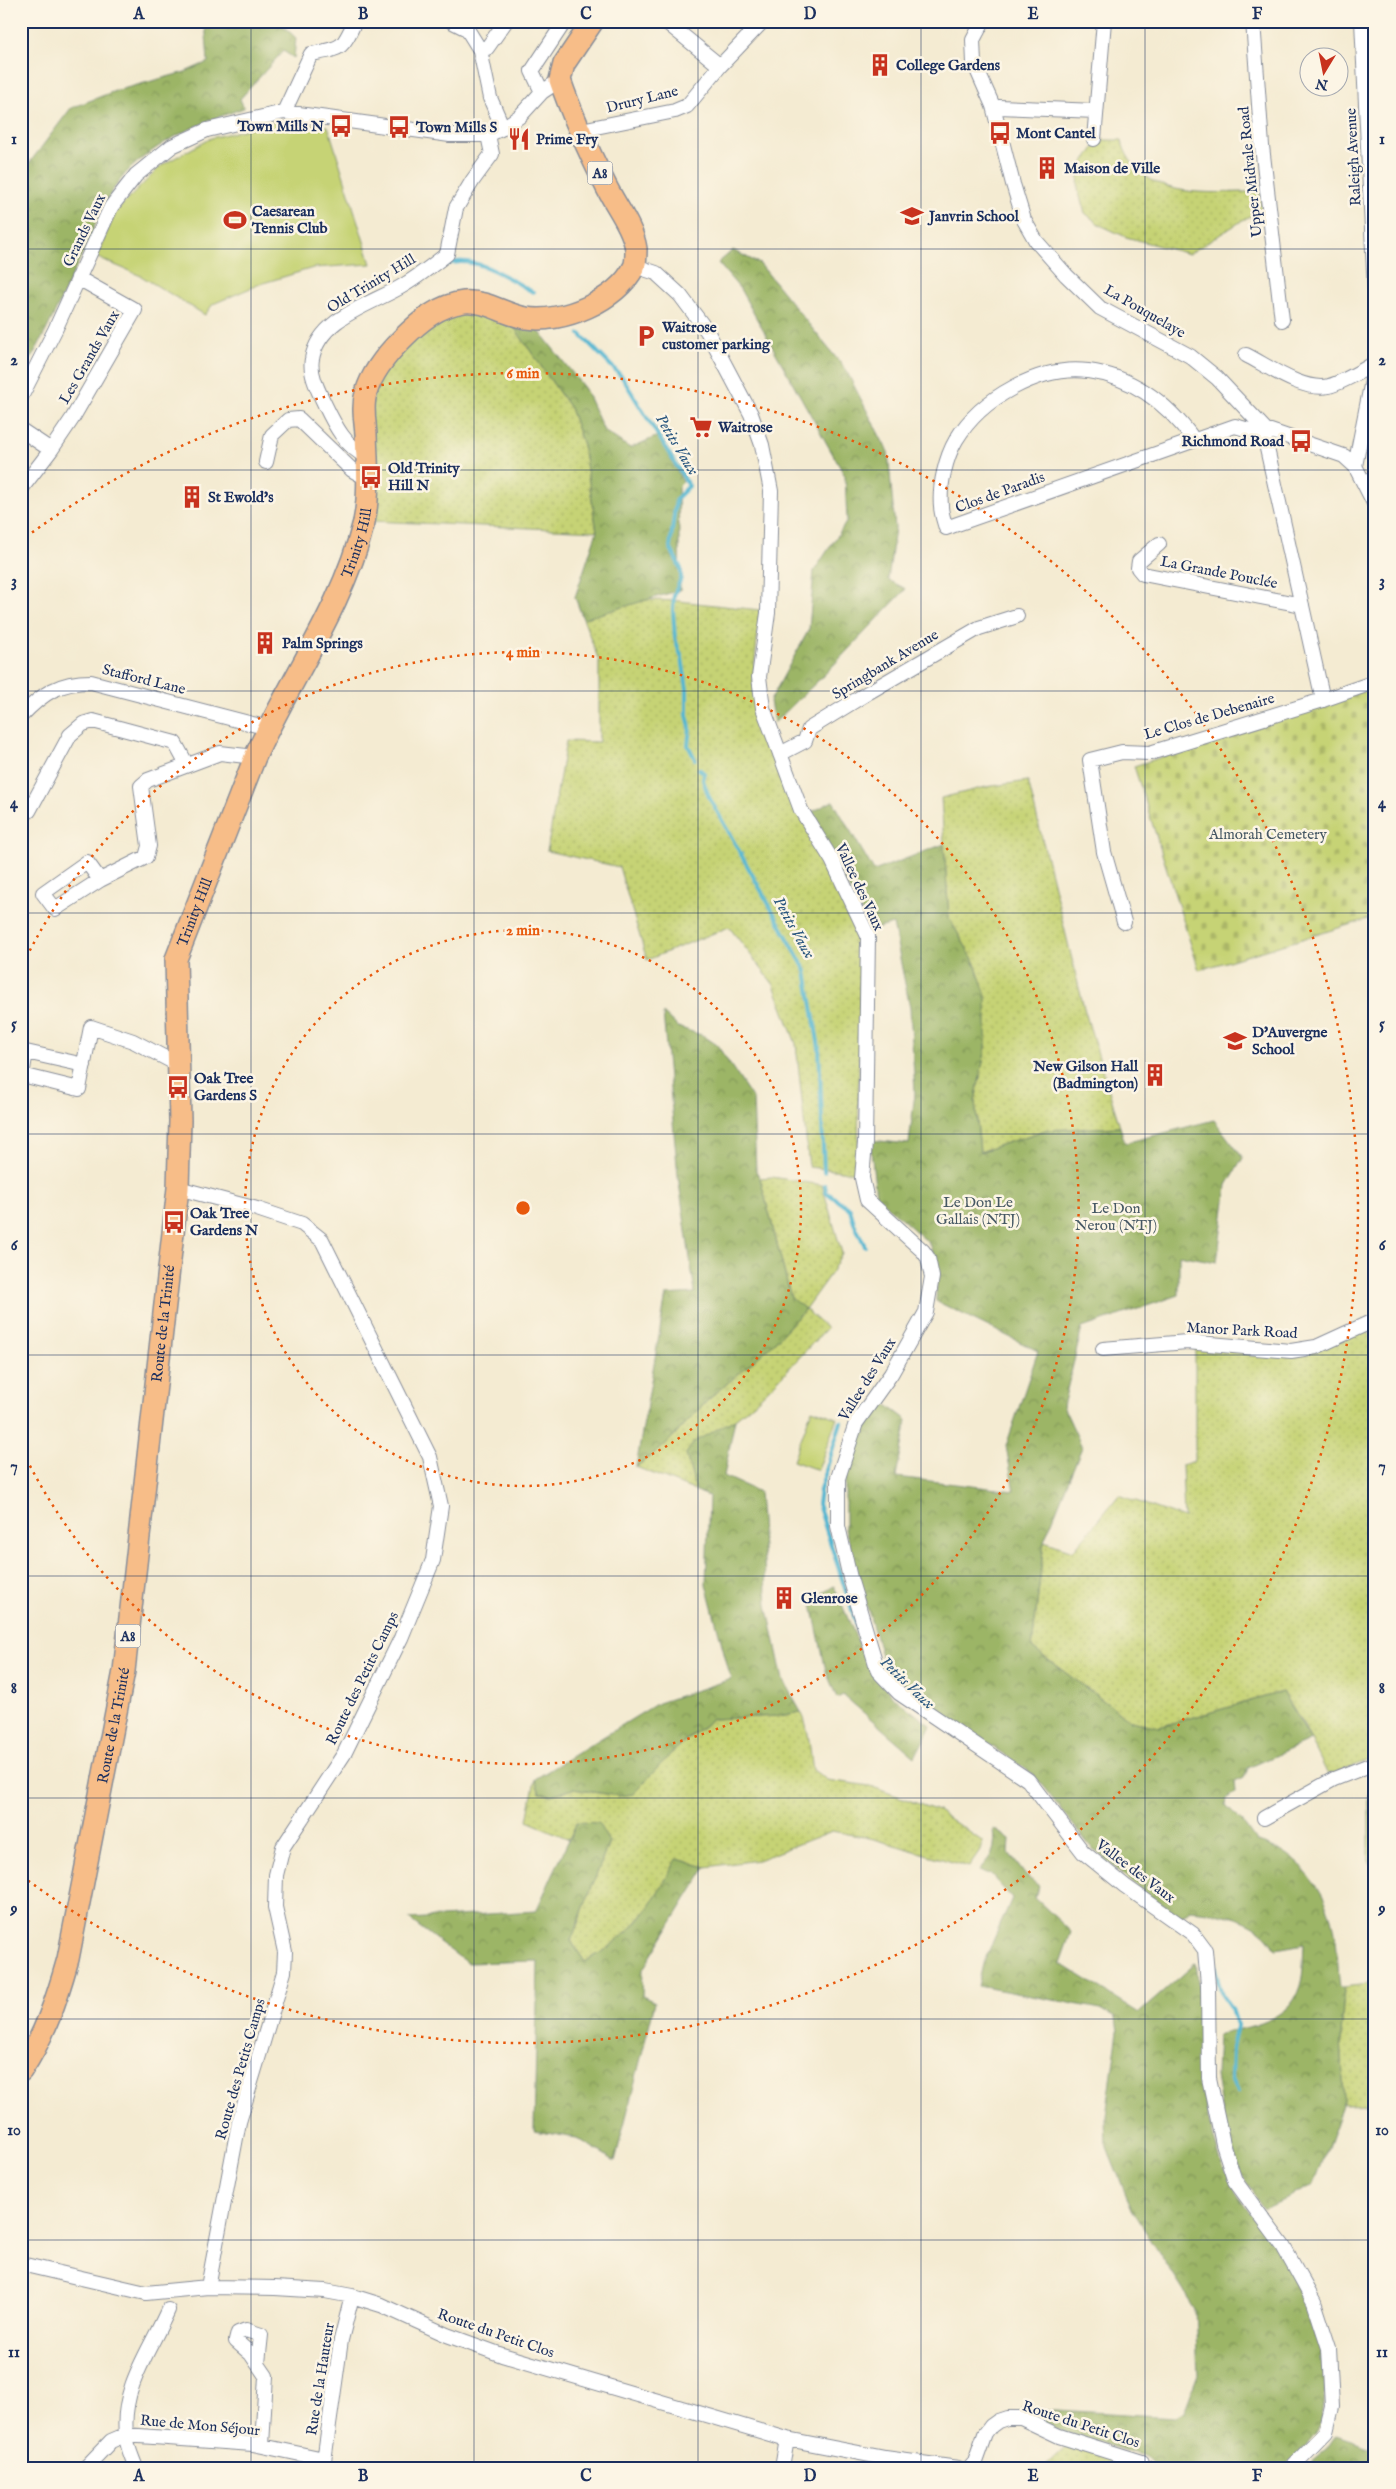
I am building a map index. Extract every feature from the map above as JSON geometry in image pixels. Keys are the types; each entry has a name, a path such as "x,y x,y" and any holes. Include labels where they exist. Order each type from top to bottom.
{"main road":[{"path":"560,80 564,64 593,21"},
{"name":"A8","path":"560,80 605,185 628,228 636,248 635,266"},
{"name":"Trinity Hill","path":"178,1188 180,1121 177,1064 176,959 255,757 268,728 296,678 354,557 364,519 368,479 364,408 370,380 384,359 428,316 446,306 466,302 493,305 526,318 552,317 582,309 608,298 635,266"},
{"name":"Route de la Trinité","path":"21,2071 43,2035 55,2004 68,1958 124,1672 178,1188"}],"street":[{"path":"355,21 345,44 335,49 311,54 284,112 450,135 488,134 503,128 520,116 542,92 560,80"},
{"path":"450,21 467,29 480,50 490,98 503,128"},
{"path":"480,50 486,48 506,21"},
{"path":"542,92 532,71 565,21"},
{"path":"666,21 720,66"},
{"name":"Drury Lane","path":"581,130 675,111 687,106 720,66 763,21"},
{"name":"La Pouquelaye","path":"983,21 973,40 974,63 993,106 1024,220 1036,241 1066,275 1100,308 1190,356 1217,378 1265,429 1344,456 1355,466"},
{"path":"1094,139 1104,21"},
{"name":"Upper Midvale Road","path":"1253,21 1262,146 1282,320"},
{"name":"Raleigh Avenue","path":"1362,21 1375,292"},
{"path":"999,106 1096,111"},
{"name":"Grands Vaux","path":"21,397 55,330 110,207 136,175 172,146 206,130 284,112"},
{"name":"Old Trinity Hill","path":"367,457 354,451 334,423 318,390 312,370 312,358 322,336 334,323 403,286 447,254 456,208 492,154 488,134"},
{"name":"Vallee des Vaux","path":"635,266 656,273 680,295 707,331 751,414 762,445 771,491 768,613 759,677 762,708 801,810 832,860 868,936 865,1143 862,1178 868,1200 923,1251 928,1258 932,1277 926,1312 891,1374 856,1423 838,1478 838,1526 850,1578 878,1671 898,1693 1028,1780 1083,1852 1125,1886 1193,1934 1205,1950 1208,1985 1209,2078 1223,2144 1235,2182 1284,2246 1314,2302 1329,2348 1332,2407 1326,2432 1291,2468"},
{"name":"Les Grands Vaux","path":"51,450 72,419 135,310 78,278"},
{"path":"1246,355 1289,378 1309,384 1335,388 1375,364"},
{"path":"1375,364 1355,466 1375,505"},
{"name":"Clos de Paradis","path":"1194,440 1177,417 1152,395 1114,377 1087,371 1060,371 1026,381 1009,388 984,409 956,440 945,471 941,506 946,528 1236,426 1256,432 1265,429"},
{"path":"266,462 272,434 288,420 299,419 352,470 368,479"},
{"path":"1265,429 1264,435 1323,700 1375,682"},
{"path":"21,430 51,450 21,488"},
{"name":"La Grande Pouclée","path":"1160,544 1139,561 1138,568 1143,574 1302,605"},
{"name":"Springbank Avenue","path":"780,754 805,741 810,729 868,692 979,628 1017,616"},
{"name":"Stafford Lane","path":"21,716 54,688 72,682 91,682 268,728"},
{"name":"Le Clos de Debenaire","path":"1124,922 1104,852 1090,760 1122,752 1150,753 1323,700"},
{"path":"29,811 70,735 84,724 93,721 175,743 187,765"},
{"path":"100,880 146,857 150,846 141,786 148,780 220,753 255,757"},
{"path":"84,1065 91,1027 133,1041 177,1064"},
{"name":"Route des Petits Camps","path":"178,1188 257,1209 302,1224 322,1240 430,1457 441,1506 433,1560 401,1638 344,1754 283,1847 276,1875 275,1907 284,1952 284,1972 239,2122 208,2287"},
{"name":"Manor Park Road","path":"1103,1349 1187,1342 1292,1351 1316,1347 1375,1320"},
{"path":"1264,1818 1334,1779 1375,1763"},
{"name":"Route du Petit Clos","path":"21,2264 146,2293 208,2287 325,2291 352,2296 381,2305 447,2335 502,2355 788,2439 885,2458 958,2468"},
{"name":"Rue de la Hauteur","path":"323,2463 340,2340 352,2296"},
{"path":"136,2468 126,2435 127,2398 135,2373 168,2310"},
{"path":"258,2363 266,2376 262,2446"},
{"name":"Route du Petit Clos","path":"970,2468 976,2462 985,2434 991,2426 998,2421 1020,2418 1059,2436 1142,2462 1147,2468"},
{"name":"Rue de Mon Séjour","path":"85,2468 111,2441 126,2435 262,2446 323,2463"},
{"path":"782,2468 788,2439"}],"green space":[{"path":"205,21 278,21 296,38 294,58 283,51 240,99 244,108 196,126 165,142 137,162 118,182 102,209 39,345 21,376 21,174 71,108 115,91 185,72 208,62"},
{"name":"Caesarean Tennis Club","path":"278,121 328,126 371,264 313,268 260,284 213,304 205,315 141,276 96,257 117,210 162,165 211,138"},
{"path":"1100,140 1122,140 1133,164 1145,176 1159,184 1192,192 1260,192 1261,209 1189,254 1126,237 1100,225 1085,213 1078,190 1079,168"},
{"path":"733,250 760,264 846,370 888,452 895,528 888,580 906,589 825,674 774,723 770,701 809,629 814,571 847,521 845,476 740,289 718,263"},
{"path":"466,309 507,317 570,408 583,445 597,531 371,521 370,414 377,378 436,318"},
{"path":"507,317 532,322 585,389 604,431 630,448 658,436 683,482 678,487 680,590 583,619 575,597 597,531 583,445 570,408"},
{"path":"575,597 679,601 760,610 753,680 757,715 775,762 860,938 858,1173 809,1167 796,1044 774,985 729,927 647,960 619,867 547,851 566,741 599,742 599,661"},
{"name":"Almorah Cemetery","path":"1375,687 1375,917 1199,970 1134,766"},
{"path":"1028,781 1084,1008 1120,1127 1045,1130 980,1152 975,1101 986,1047 974,961 949,918 941,798 986,787"},
{"path":"833,801 874,871 944,844 949,918 974,961 986,995 986,1047 975,1101 980,1152 1045,1130 1120,1127 1125,1143 1214,1120 1243,1158 1227,1185 1217,1262 1179,1255 1179,1295 1082,1328 1063,1406 1082,1447 1044,1541 1032,1648 1131,1721 1159,1727 1282,1692 1311,1740 1248,1768 1244,1778 1235,1782 1236,1792 1227,1798 1226,1805 1243,1822 1257,1842 1283,1852 1294,1860 1321,1892 1334,1926 1340,1987 1344,1987 1341,2036 1344,2100 1314,2185 1264,2208 1240,2173 1222,2115 1216,2075 1218,2035 1266,2021 1287,2008 1295,1998 1300,1986 1304,1944 1276,1949 1270,1939 1261,1931 1240,1919 1191,1910 1182,1917 1147,1895 1090,1846 1033,1774 904,1687 884,1666 845,1529 845,1478 862,1426 879,1399 907,1420 896,1477 1014,1491 1006,1446 1038,1351 936,1301 937,1268 929,1243 876,1196 870,1140 909,1144 915,1092 910,1008 893,924 872,930 808,814"},
{"path":"663,1013 678,1027 704,1036 717,1045 753,1099 756,1171 760,1178 791,1298 805,1309 772,1345 709,1399 666,1444 636,1467 666,1295 695,1293 678,1176"},
{"path":"772,1177 822,1185 842,1253 831,1273 805,1309 791,1298 760,1178"},
{"path":"805,1309 827,1328 747,1410 728,1424 696,1442 686,1454 696,1491 636,1467 666,1444 709,1399 772,1345"},
{"path":"1368,1329 1375,1350 1375,1758 1328,1775 1304,1726 1282,1692 1159,1727 1131,1721 1032,1648 1044,1541 1073,1551 1119,1495 1184,1518 1182,1465 1195,1461 1195,1346 1288,1355"},
{"path":"812,1409 837,1418 818,1470 793,1461"},
{"path":"735,1419 724,1476 759,1492 767,1605 783,1680 801,1712 779,1716 712,1719 678,1746 633,1794 620,1796 573,1789 551,1795 540,1793 535,1779 658,1703 731,1679 706,1584 709,1496 696,1491 686,1454 694,1442"},
{"path":"834,1586 870,1670 893,1697 931,1726 915,1757 843,1695 837,1698 826,1671 811,1600"},
{"path":"801,1712 808,1732 813,1770 827,1780 870,1786 938,1811 982,1841 982,1848 969,1867 874,1839 832,1831 758,1860 706,1867 677,1859 652,1904 621,1940 585,1962 571,1941 609,1842 577,1822 569,1839 527,1821 535,1779 540,1793 551,1795 573,1789 620,1796 712,1719 779,1716"},
{"path":"1375,1766 1375,1926 1369,1861 1369,1768"},
{"path":"577,1822 598,1823 609,1842 571,1941 585,1962 617,1941 640,1918 677,1859 706,1867 643,1969 642,1996 655,2002 615,2161 577,2138 534,2131 538,1961 467,1963 409,1919 536,1911"},
{"path":"994,1829 1010,1840 1009,1853 1026,1876 1039,1886 1035,1898 1071,1932 1060,1963 1139,2013 1196,1963 1202,2084 1205,2106 1214,2139 1230,2184 1275,2245 1292,2274 1302,2295 1318,2340 1323,2364 1324,2409 1318,2429 1307,2445 1282,2468 1156,2468 1144,2456 1063,2432 1024,2415 1022,2408 1176,2417 1184,2412 1198,2375 1195,2309 1132,2210 1107,2147 1106,2116 1118,2031 1116,2018 1101,2009 978,1986 983,1964 1012,1898 990,1874 979,1870 988,1860 994,1847"},
{"path":"1375,1983 1375,2104 1344,2105 1341,2036 1344,1987"},
{"path":"1336,2435 1375,2448 1375,2468 1303,2468 1327,2448"},
{"path":"1069,2444 1142,2468 1044,2468"}],"waterway":[{"name":"Petits Vaux","path":"444,265 456,262 479,265 502,274 533,292"},
{"name":"Petits Vaux","path":"580,334 622,377 689,486 676,499 670,547 681,569 681,578 674,595 675,639 682,658 687,689 687,715 690,727 688,745 695,759"},
{"name":"Petits Vaux","path":"699,769 704,773 703,780 709,797 806,971 819,1048 824,1172"},
{"name":"Petits Vaux","path":"825,1185 826,1192 850,1209 854,1223 865,1246"},
{"name":"Petits Vaux","path":"841,1422 820,1490 818,1504 866,1654"},
{"name":"Petits Vaux","path":"1211,1953 1222,1995 1232,2009 1237,2025 1232,2048 1231,2079 1237,2093"}],"place":[{"name":"College Gardens","path":"880,65"},
{"name":"Town Mills N","path":"341,126"},
{"name":"Town Mills S","path":"399,127"},
{"name":"Mont Cantel","path":"1000,133"},
{"name":"Prime Fry","path":"519,139"},
{"name":"Maison de Ville","path":"1047,168"},
{"name":"Janvrin School","path":"912,216"},
{"name":"Caesarean Tennis Club","path":"235,220"},
{"name":"Waitrose customer parking","path":"646,336"},
{"name":"Waitrose","path":"701,427"},
{"name":"Richmond Road","path":"1301,441"},
{"name":"Old Trinity Hill N","path":"371,477"},
{"name":"St Ewold's","path":"192,497"},
{"name":"Palm Springs","path":"265,643"},
{"name":"D'Auvergne School","path":"1235,1041"},
{"name":"New Gilson Hall (Badmington)","path":"1155,1075"},
{"name":"Oak Tree Gardens S","path":"178,1087"},
{"name":"Oak Tree Gardens N","path":"174,1222"},
{"name":"Glenrose","path":"784,1598"}],"park label":[{"name":"Le Don Le Gallais (NTJ)","path":"978,1210"},
{"name":"Le Don Nerou (NTJ)","path":"1116,1216"}]}
